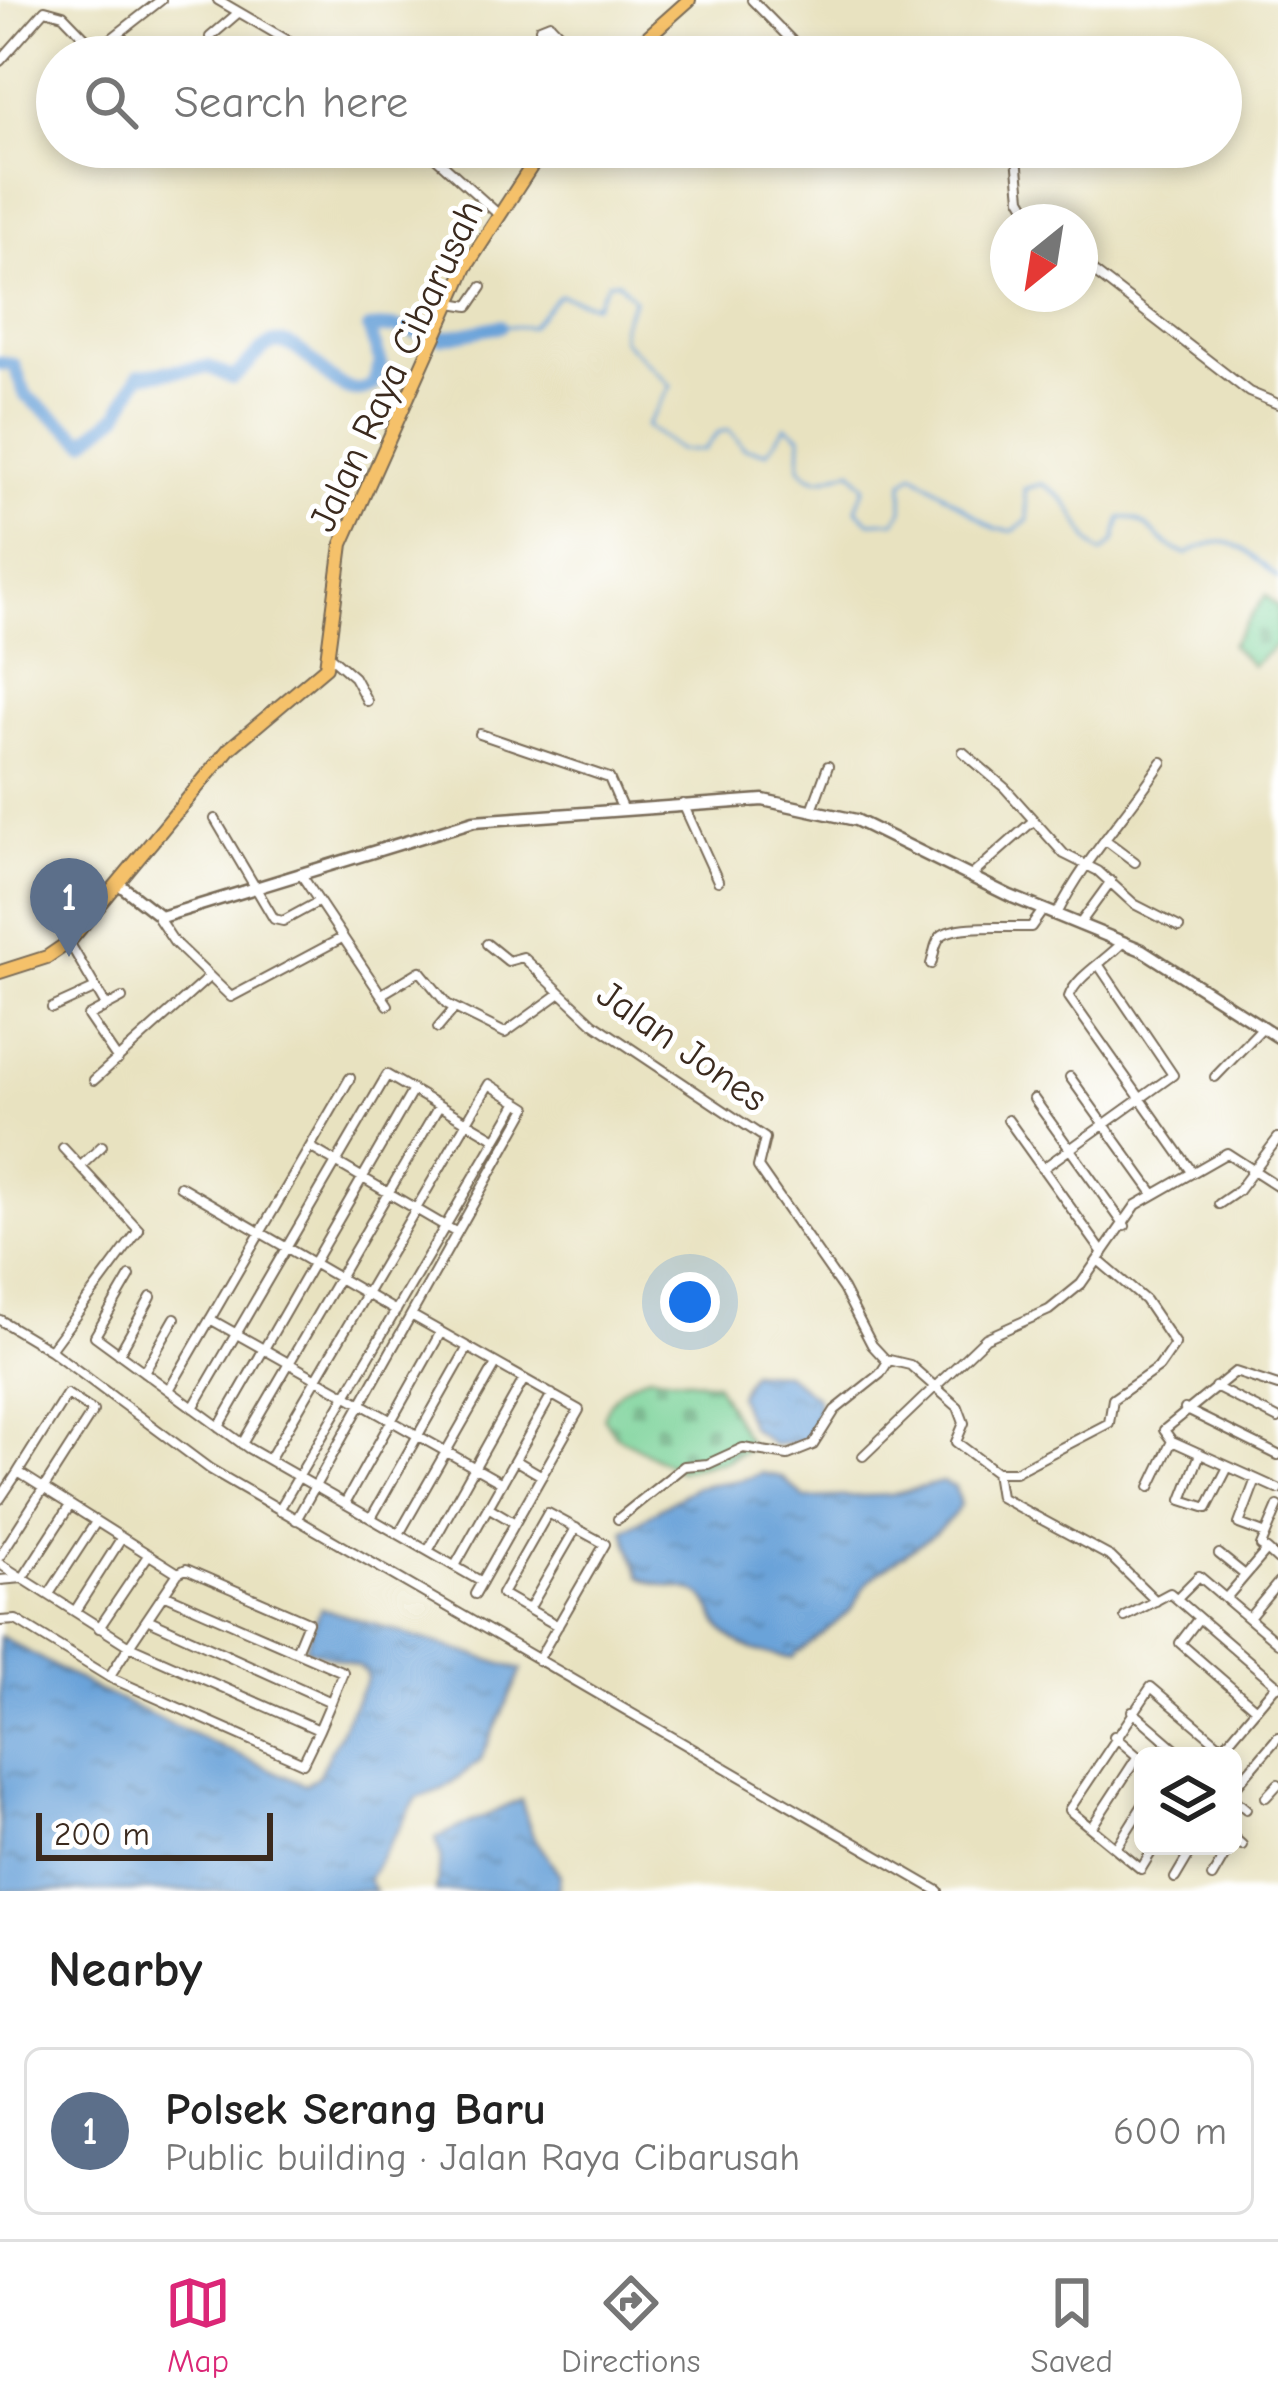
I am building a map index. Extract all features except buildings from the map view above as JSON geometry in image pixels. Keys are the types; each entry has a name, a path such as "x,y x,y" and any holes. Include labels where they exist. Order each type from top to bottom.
{"main road":[{"path":"649,36 689,0"},
{"name":"Jalan Raya Cibarusah","path":"331,657 340,550 450,303 497,213 529,168"},
{"path":"0,972 53,954 69,942 229,748 316,680 331,657"}],"street":[{"path":"115,36 161,0"},
{"path":"218,0 274,36"},
{"path":"752,0 787,36"},
{"path":"0,62 45,10 63,15 83,36"},
{"path":"211,36 238,13"},
{"path":"540,28 550,24 561,36"},
{"path":"447,168 497,213"},
{"path":"1018,168 1024,204"},
{"path":"1098,275 1240,385 1278,404"},
{"path":"450,303 466,308 482,287"},
{"path":"331,657 354,677 367,700"},
{"path":"480,734 609,778 622,808"},
{"path":"963,752 1081,866 1111,881 1127,899 1179,927"},
{"path":"931,964 936,944 963,926 1031,927 1050,913 1162,762"},
{"path":"813,807 828,766"},
{"path":"157,916 474,821 748,800 813,807 856,820 1050,913 1123,942 1278,1037"},
{"path":"682,803 718,881"},
{"path":"215,819 279,922 316,904"},
{"path":"971,875 1033,821"},
{"path":"1105,840 1135,862"},
{"path":"300,873 316,904 388,1005"},
{"path":"1079,925 1111,881"},
{"path":"119,884 157,916 224,994 235,997 342,938"},
{"path":"69,942 105,1004"},
{"path":"1123,942 1100,968 1073,986 1070,1000 1190,1169"},
{"name":"Jalan Jones","path":"487,944 508,961 524,957 559,994 632,1052 765,1138 758,1167 850,1300 867,1339 889,1360 910,1365 932,1388"},
{"path":"1042,1169 1141,1102 1173,1071 1100,968"},
{"path":"382,994 420,971 454,1010 511,1033 559,994"},
{"path":"94,1080 209,977"},
{"path":"52,1008 96,988"},
{"path":"118,1060 88,1016 122,998"},
{"path":"438,1028 454,1010"},
{"path":"1215,1077 1263,1027"},
{"path":"194,1408 387,1076 496,1139"},
{"path":"1070,1077 1154,1194"},
{"path":"169,1390 350,1078"},
{"path":"269,1460 489,1084 527,1108 296,1520"},
{"path":"219,1427 412,1090"},
{"path":"1034,1099 1125,1226"},
{"path":"279,1510 518,1102"},
{"path":"242,1444 440,1106"},
{"path":"932,1388 962,1414 956,1442 996,1472 1015,1472 1109,1423 1113,1399 1159,1367 1175,1344 1144,1300 1100,1257 1008,1120"},
{"path":"1219,1204 1238,1191 1252,1166 1278,1138"},
{"path":"82,1165 102,1146"},
{"path":"310,1147 457,1232"},
{"path":"50,1350 139,1229 63,1148"},
{"path":"863,1456 986,1338 1052,1308 1100,1257 1132,1210 1190,1169 1223,1152 1278,1186"},
{"path":"180,1186 396,1310"},
{"path":"130,1276 95,1336 242,1444 482,1582"},
{"path":"118,1354 151,1298"},
{"path":"411,1315 580,1410 475,1594"},
{"path":"144,1372 175,1318"},
{"path":"210,1319 502,1484"},
{"path":"0,1321 50,1350 210,1469 938,1891"},
{"path":"345,1503 441,1332"},
{"path":"371,1518 468,1347"},
{"path":"617,1519 684,1466 708,1464 742,1448 788,1455 813,1445 835,1410 889,1360"},
{"path":"399,1534 497,1363"},
{"path":"1278,1386 1239,1371 1185,1408 1164,1430 1172,1441 1278,1490"},
{"path":"428,1551 524,1378"},
{"path":"1214,1387 1278,1419"},
{"path":"0,1499 67,1394 93,1411 0,1560 129,1646 319,1730"},
{"path":"455,1566 552,1394"},
{"path":"1185,1408 1278,1455"},
{"path":"1150,1487 1172,1441"},
{"path":"1201,1454 1182,1499 1207,1508 1228,1467"},
{"path":"515,1460 542,1476"},
{"path":"18,1472 178,1573"},
{"path":"996,1472 996,1491 1004,1501 1111,1557 1156,1601"},
{"path":"1256,1479 1238,1519 1266,1534"},
{"path":"1278,1506 1262,1546 1278,1560"},
{"path":"23,1578 69,1507"},
{"path":"488,1508 515,1523"},
{"path":"538,1660 558,1626 605,1544 548,1513 502,1594 558,1626"},
{"path":"49,1594 96,1522"},
{"path":"530,1609 576,1528"},
{"path":"75,1611 121,1539"},
{"path":"1226,1598 1267,1550"},
{"path":"1220,1553 1245,1575"},
{"path":"99,1628 148,1557"},
{"path":"109,1677 178,1573 186,1569 308,1622 296,1651"},
{"path":"1177,1598 1199,1576 1276,1637"},
{"path":"0,1580 23,1578"},
{"path":"1249,1618 1278,1583"},
{"path":"0,1621 16,1620 109,1677 303,1763 343,1672 166,1594"},
{"path":"1125,1617 1170,1594 1278,1684 1224,1747"},
{"path":"1199,1618 1180,1643 1256,1709"},
{"path":"147,1619 332,1702"},
{"path":"1150,1855 1141,1870 1069,1810 1114,1736 1151,1687 1215,1747"},
{"path":"1132,1712 1173,1747"},
{"path":"1114,1736 1134,1753"},
{"path":"1242,1783 1278,1738"},
{"path":"1090,1828 1134,1768"},
{"path":"1266,1797 1278,1784"},
{"path":"1242,1804 1246,1809"},
{"path":"1116,1848 1134,1819"},
{"path":"1175,1878 1189,1855"},
{"path":"1212,1877 1226,1855"}],"green space":[{"path":"1266,595 1278,607 1278,643 1252,666 1231,645"},
{"path":"649,1375 715,1383 751,1447 728,1460 679,1471 615,1435 603,1417 607,1409 621,1390"}],"water":[{"path":"751,1372 785,1373 817,1398 819,1425 808,1441 773,1445 750,1427 738,1395"},
{"path":"761,1473 781,1477 805,1498 891,1495 942,1482 955,1487 960,1505 933,1534 869,1580 838,1622 792,1658 782,1657 731,1638 702,1596 640,1576 624,1531 696,1487"},
{"path":"321,1608 522,1670 480,1761 443,1789 417,1798 368,1879 375,1891 0,1891 0,1636 97,1690 305,1785 318,1776 368,1676 359,1666 305,1648"},
{"path":"521,1800 532,1834 560,1875 558,1891 436,1891 441,1857 436,1838"}],"waterway":[{"path":"500,326 530,327 559,295 595,305 608,282 618,281 634,299 622,325 622,339 671,386 646,426 679,450 703,450 719,432 729,430 744,448 767,452 786,426 801,436 800,467 807,473 825,478 852,470 865,486 856,509 870,522 895,521 903,510 903,482 914,473 995,529 1013,531 1028,520 1024,489 1042,484 1064,500 1102,553 1115,541 1121,518 1130,518 1187,554 1214,543 1236,545 1278,578"},
{"path":"0,363 14,365 26,396 85,441 119,414 139,375 209,367 232,378 262,349 281,343 294,347 344,387 358,390 373,385 381,363 369,329 395,327 442,338 500,326"}],"place":[{"name":"Polsek Serang Baru","path":"69,957"}]}
